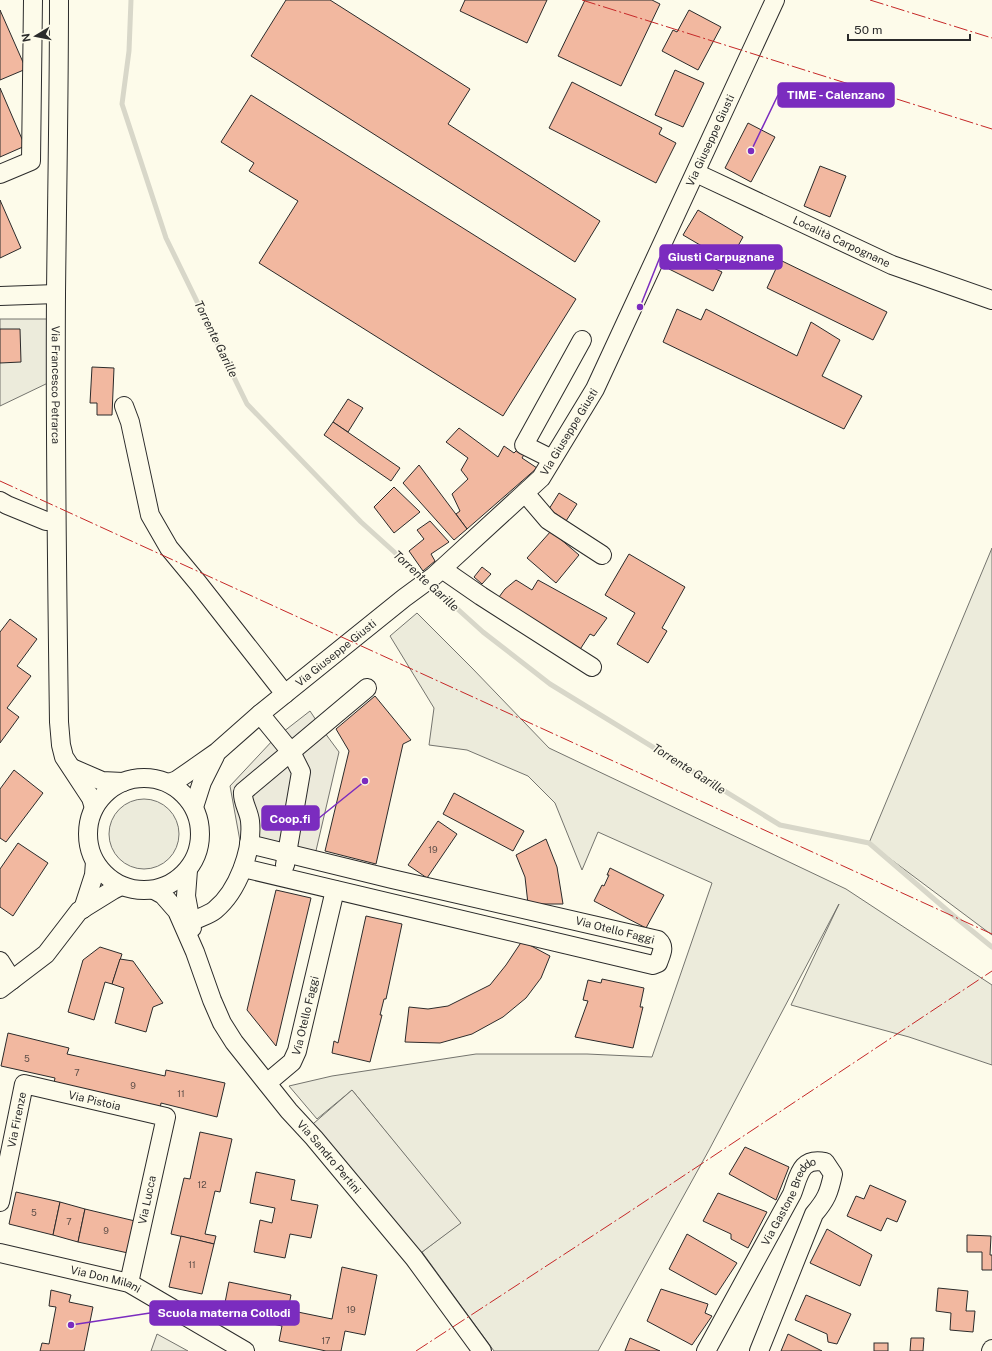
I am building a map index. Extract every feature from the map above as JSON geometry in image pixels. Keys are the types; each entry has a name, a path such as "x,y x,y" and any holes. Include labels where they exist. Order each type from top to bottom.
{"street":[{"path":"0,174 31,161 33,0"},
{"name":"Via Francesco Petrarca","path":"59,0 56,294 56,521 60,737 64,757 91,798 94,808"},
{"name":"Via Giuseppe Giusti","path":"169,783 177,780 217,752 260,714 438,572 541,478 595,389 775,0"},
{"name":"Località Carpognane","path":"696,173 892,265 992,300"},
{"path":"0,296 56,294"},
{"path":"552,459 524,445 582,340"},
{"path":"124,406 130,422 150,515 165,542 285,694"},
{"path":"525,493 548,520 602,555"},
{"path":"0,501 46,521 56,521"},
{"path":"438,572 482,596 592,667"},
{"path":"191,922 218,917 243,868 249,844 250,820 242,796 243,792 367,688"},
{"path":"260,714 291,752 301,772 288,853 282,877"},
{"name":"Via Giuseppe Giusti","path":"194,807 202,782 217,752"},
{"path":"72,768 102,781 124,782"},
{"path":"83,909 94,875 94,862 88,835 89,821 94,808 109,790 124,782 139,778 154,779 169,783 183,793 194,807 200,828 198,850 188,870 179,879 167,886 154,890 137,891 121,886 106,876 94,862"},
{"name":"Via Otello Faggi","path":"243,868 653,965 658,963 663,947 658,940 392,879 249,844"},
{"name":"Via Sandro Pertini","path":"188,870 186,896 195,952"},
{"path":"386,901 392,879"},
{"path":"0,961 6,985 46,954 80,911 121,886"},
{"name":"Via Sandro Pertini","path":"154,890 163,895 177,911 195,952 222,1023 234,1042 289,1111 314,1138 414,1258 482,1351"},
{"name":"Via Otello Faggi","path":"267,1083 292,1062 297,1051 335,890"},
{"name":"Via Pistoia","path":"24,1084 166,1117"},
{"name":"Via Firenze","path":"0,1202 24,1084"},
{"name":"Via Lucca","path":"129,1283 166,1117"},
{"name":"Via Gastone Breddo","path":"706,1351 792,1194 801,1168 808,1162 817,1160 825,1162 833,1174 830,1186 824,1202 814,1214 759,1351"},
{"name":"Via Don Milani","path":"0,1253 129,1283 245,1351"}],"shaded area":[{"path":"0,319 48,319 50,382 0,406"},
{"path":"992,548 992,935 869,843"},
{"path":"417,613 549,748 846,889 992,985 992,1065 909,1037 791,1005 839,904 709,1150 598,1351 494,1351 422,1252 460,1223 352,1090 317,1119 289,1086 332,1076 476,1054 587,1054 652,1057 712,883 598,832 582,870 555,803 528,776 467,750 429,745 434,708 390,636"},
{"path":"310,711 339,752 315,855 240,841 230,786 274,739"},
{"path":"137,799 151,799 164,804 174,814 179,827 179,841 174,854 164,864 151,869 137,869 124,864 114,854 109,841 109,827 114,814 124,804"},
{"path":"352,1090 461,1223 414,1258 306,1130"},
{"path":"157,1334 188,1351 151,1351"}],"building":[{"path":"286,0 330,0 470,89 448,124 600,221 575,262 251,56"},
{"path":"465,0 547,0 527,43 460,11"},
{"path":"585,0 652,0 660,4 621,86 558,56"},
{"path":"0,10 26,69 0,80"},
{"path":"689,10 721,27 698,70 662,51 673,30 677,32"},
{"path":"675,70 704,83 683,127 655,115"},
{"path":"572,82 662,128 659,134 676,143 656,183 549,128"},
{"path":"0,88 25,146 0,157"},
{"path":"251,95 576,299 503,416 259,263 298,201 249,171 254,163 221,142"},
{"path":"748,123 775,137 751,182 725,168"},
{"path":"820,166 846,176 830,217 804,206"},
{"path":"0,200 21,248 0,258"},
{"path":"698,210 743,237 729,262 683,235"},
{"path":"677,251 722,272 713,291 669,269"},
{"path":"780,260 887,312 873,340 767,288"},
{"path":"677,309 701,320 706,309 797,356 811,322 840,340 822,376 862,396 844,429 663,342"},
{"path":"0,329 20,329 21,362 0,363"},
{"path":"92,367 114,368 112,415 97,415 97,403 90,403"},
{"path":"348,399 363,408 348,432 333,422"},
{"path":"333,422 400,468 391,481 324,435"},
{"path":"459,428 498,457 504,446 514,453 518,449 525,453 522,458 537,468 467,529 456,514 460,511 452,494 468,479 461,470 468,458 446,442"},
{"path":"419,465 467,529 454,540 403,483"},
{"path":"394,487 420,512 394,533 374,507"},
{"path":"559,493 577,504 566,521 549,509"},
{"path":"430,521 449,542 431,554 435,561 423,571 409,551 424,539 417,530"},
{"path":"551,531 579,555 556,583 527,558"},
{"path":"629,554 685,587 662,628 667,631 648,663 617,644 635,613 605,595"},
{"path":"482,567 491,574 482,584 474,577"},
{"path":"516,580 532,590 538,580 607,618 594,636 590,634 579,651 496,601 505,589"},
{"path":"10,619 37,639 17,666 31,676 7,708 19,717 0,743 0,632"},
{"path":"375,696 411,740 403,744 376,864 325,851 349,751 336,729"},
{"path":"14,770 43,793 6,842 0,838 0,789"},
{"path":"454,793 524,831 513,851 443,814"},
{"path":"438,821 457,834 427,878 408,865"},
{"path":"546,839 557,867 563,904 528,904 525,877 516,855"},
{"path":"18,843 48,863 13,916 0,907 0,869"},
{"path":"610,868 664,895 646,928 594,901 602,885 604,886 609,875 607,875"},
{"path":"276,890 311,898 276,1046 247,1010"},
{"path":"366,916 402,924 386,999 384,999 380,1015 382,1015 370,1062 332,1053 334,1041 338,1043"},
{"path":"522,941 550,956 541,978 526,998 503,1017 472,1034 440,1043 405,1042 409,1007 428,1009 448,1006 490,985"},
{"path":"100,947 122,954 112,984 105,982 94,1020 68,1012 83,960"},
{"path":"120,959 133,961 163,1003 153,1007 146,1032 115,1023 124,988 112,984"},
{"path":"602,979 644,988 640,1007 643,1007 633,1048 575,1037 588,1001 583,1000 588,980 601,983"},
{"path":"8,1033 69,1048 67,1054 165,1076 166,1070 225,1083 217,1117 161,1103 160,1109 54,1083 55,1078 1,1066"},
{"path":"200,1132 232,1139 220,1192 215,1191 205,1234 216,1236 214,1244 171,1234 184,1178 190,1179"},
{"path":"745,1147 789,1167 776,1200 729,1174"},
{"path":"256,1172 295,1180 291,1200 318,1205 311,1238 290,1234 285,1258 254,1252 260,1220 272,1223 275,1208 250,1203"},
{"path":"870,1185 906,1201 897,1222 887,1218 881,1231 847,1216 856,1196 864,1199"},
{"path":"16,1192 60,1202 53,1235 9,1224"},
{"path":"718,1193 767,1212 748,1248 731,1239 731,1234 703,1221"},
{"path":"60,1202 85,1209 78,1242 53,1235"},
{"path":"85,1209 135,1221 128,1253 78,1242"},
{"path":"827,1229 872,1255 860,1286 810,1263"},
{"path":"687,1234 737,1263 716,1295 669,1269"},
{"path":"967,1235 991,1236 990,1255 992,1255 992,1270 982,1270 982,1252 967,1252"},
{"path":"181,1236 214,1244 202,1294 169,1287"},
{"path":"342,1267 377,1275 365,1335 345,1331 341,1351 326,1351 279,1341 282,1326 223,1313 229,1282 291,1295 288,1310 332,1319"},
{"path":"938,1288 968,1291 966,1311 975,1311 973,1332 950,1330 951,1313 936,1311"},
{"path":"661,1289 708,1304 705,1313 712,1316 692,1345 647,1321"},
{"path":"51,1290 71,1295 69,1302 93,1307 84,1351 40,1351 42,1343 49,1344 56,1307 49,1306"},
{"path":"806,1295 851,1314 837,1344 828,1342 827,1334 795,1320"},
{"path":"788,1334 822,1351 781,1351"},
{"path":"630,1338 660,1351 625,1351"},
{"path":"911,1338 924,1338 923,1351 910,1351"},
{"path":"874,1343 888,1343 888,1351 874,1351"}],"waterway":[{"name":"Torrente Garille","path":"131,0 129,51 122,104 166,238 247,404 361,522 483,632 550,684 780,825 869,843 992,947"}],"power":[{"path":"582,0 992,129"},
{"path":"870,0 992,38"},
{"path":"0,481 992,934"},
{"path":"416,1351 626,1214 992,971"}],"place":[{"name":"TIME - Calenzano","path":"751,151"},
{"name":"Giusti Carpugnane","path":"640,307"},
{"name":"Coop.fi","path":"365,781"},
{"name":"Scuola materna Collodi","path":"71,1325"}]}
